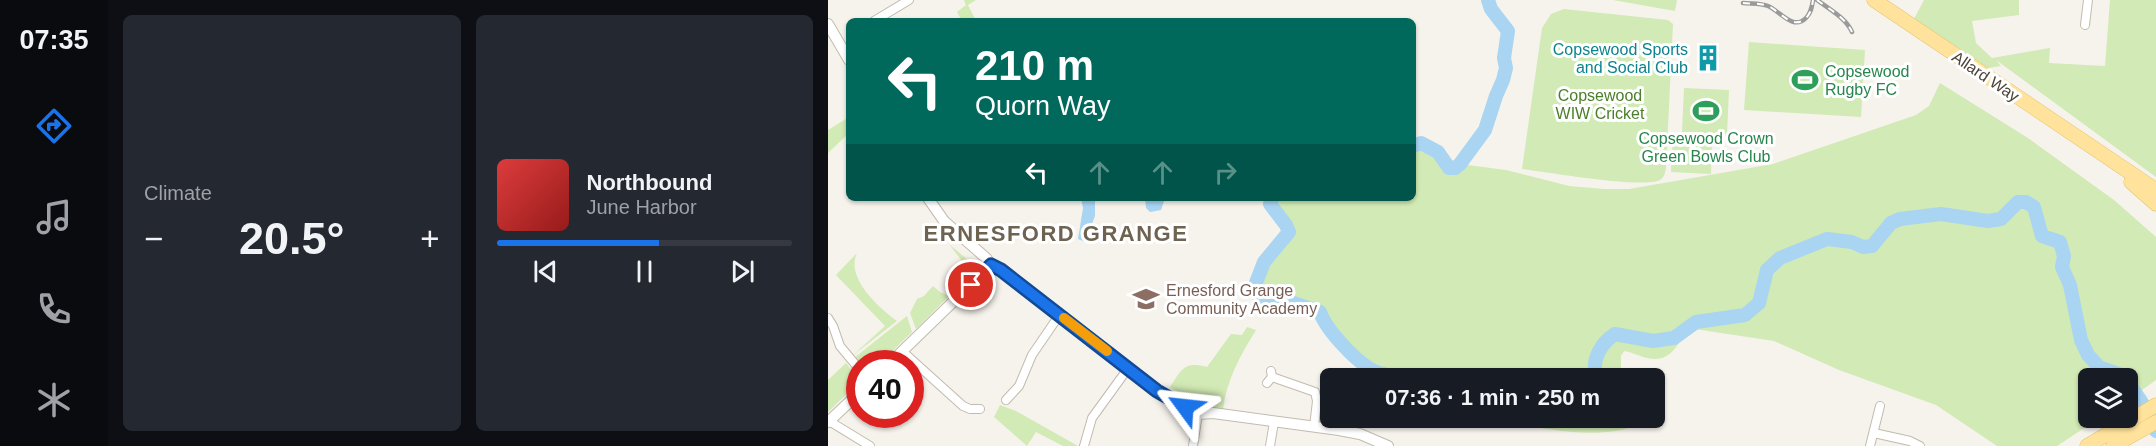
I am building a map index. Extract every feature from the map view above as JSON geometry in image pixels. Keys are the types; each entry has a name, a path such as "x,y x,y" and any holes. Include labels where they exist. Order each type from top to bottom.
{"main road":[{"name":"Allard Way","path":"1883,3 2156,190"},
{"name":"Allard Way","path":"2098,152 2156,204"},
{"path":"2087,446 2155,405"},
{"path":"2113,446 2151,425"}],"street":[{"path":"882,18 909,0"},
{"path":"2085,25 2088,0"},
{"path":"828,24 846,55"},
{"path":"930,201 944,220 991,265 1004,272 1060,314 1157,391 1198,414 1213,413 1360,434 1388,446"},
{"path":"903,350 991,265"},
{"path":"1006,400 1019,386 1032,355 1060,314"},
{"path":"828,318 840,346 846,353"},
{"path":"1084,446 1092,418 1129,367"},
{"path":"924,371 963,406 970,410 980,409"},
{"path":"1270,377 1315,392 1318,398 1314,427"},
{"path":"846,405 829,421 870,446"},
{"path":"1870,446 1880,406"},
{"path":"1194,446 1198,414"},
{"path":"1270,446 1274,422"},
{"path":"1874,433 1910,441 1920,446"}],"green space":[{"path":"964,0 976,0 968,5 974,18 960,18 957,12 966,5"},
{"path":"1613,0 1677,0 1675,11"},
{"path":"1924,0 2019,0 2019,15 1972,21 1976,43 1992,58 2050,48 2049,63 2105,66 2110,0 2156,0 2156,177 1996,60 2001,66 1982,69 1914,19"},
{"name":"Copsewood WIW Cricket","path":"1564,9 1668,20 1673,24 1666,168 1660,180 1615,181 1522,169 1542,28 1551,14"},
{"name":"Copsewood Rugby FC","path":"1749,42 1865,50 1861,117 1744,110"},
{"path":"1940,83 2028,138 2114,200 2156,237 2156,380 2138,393 2138,368 2078,368 2078,428 2084,428 2057,446 1997,446 1936,405 1839,370 1774,341 1688,328 1676,348 1660,359 1624,351 1621,356 1621,368 1369,368 1336,337 1320,312 1290,302 1263,298 1254,288 1264,262 1289,232 1270,204 1271,201 1416,201 1416,145 1421,143 1438,152 1450,168 1455,168 1460,164 1506,170 1569,186 1629,189 1773,164 1916,115 1929,106"},
{"name":"Copsewood Crown Green Bowls Club","path":"1684,88 1729,90 1727,135 1682,132"},
{"path":"846,119 846,136 828,153 828,130"},
{"path":"1673,135 1712,136 1711,174 1671,172"},
{"path":"949,244 972,266 968,276 954,291 949,284 965,265"},
{"path":"857,253 855,263 860,282 873,300 897,321 860,350 885,326 836,275"},
{"path":"933,286 949,296 916,329 910,313 917,299 924,296"},
{"path":"907,316 912,332 893,350 864,350"},
{"path":"1247,327 1256,330 1235,368 1223,409 1199,405 1170,387 1184,368 1193,365 1207,367 1231,334 1242,335"},
{"path":"846,363 846,395 828,412 828,380"},
{"path":"1000,405 1016,411 1078,446 1063,446 1036,432 1027,446 994,417"},
{"path":"1542,428 1628,428 1598,433"}],"water":[{"path":"1082,201 1095,201 1095,216 1085,242 1078,239 1083,208"},
{"path":"1145,201 1164,201 1161,210 1150,212 1146,208"}],"waterway":[{"path":"1416,145 1421,143 1438,152 1449,168 1455,168 1485,130 1506,68 1504,58 1508,31 1491,9 1488,0"},
{"path":"1271,201 1270,204 1289,232 1264,262 1254,288 1258,295 1320,312 1336,337 1369,368"},
{"path":"1595,368 1601,347 1615,334 1653,341 1674,338 1696,322 1745,315 1759,303 1767,270 1780,258 1827,239 1852,242 1863,247 1872,246 1891,223 1900,219 1941,214 1988,221 2001,219 2018,202 2026,202 2034,207 2042,236 2060,242 2064,256 2062,267 2070,285 2081,340 2088,355 2102,368"},
{"path":"2138,397 2156,431"}],"railway":[{"path":"1743,3 1768,6 1787,19 1796,22 1808,16 1813,0"},
{"path":"1817,0 1841,18 1852,32"}],"slow traffic":[{"path":"1064,318 1107,351"}],"place":[{"name":"Copsewood Sports and Social Club","path":"1708,58"},
{"name":"Copsewood Rugby FC","path":"1805,80"},
{"name":"Copsewood Crown Green Bowls Club","path":"1706,111"},
{"name":"Ernesford Grange Community Academy","path":"1146,299"}],"district":[{"name":"ERNESFORD GRANGE","path":"1056,233"}],"route":[{"path":"971,285 991,265 1001,270 1129,367 1157,391 1185,407"}]}
